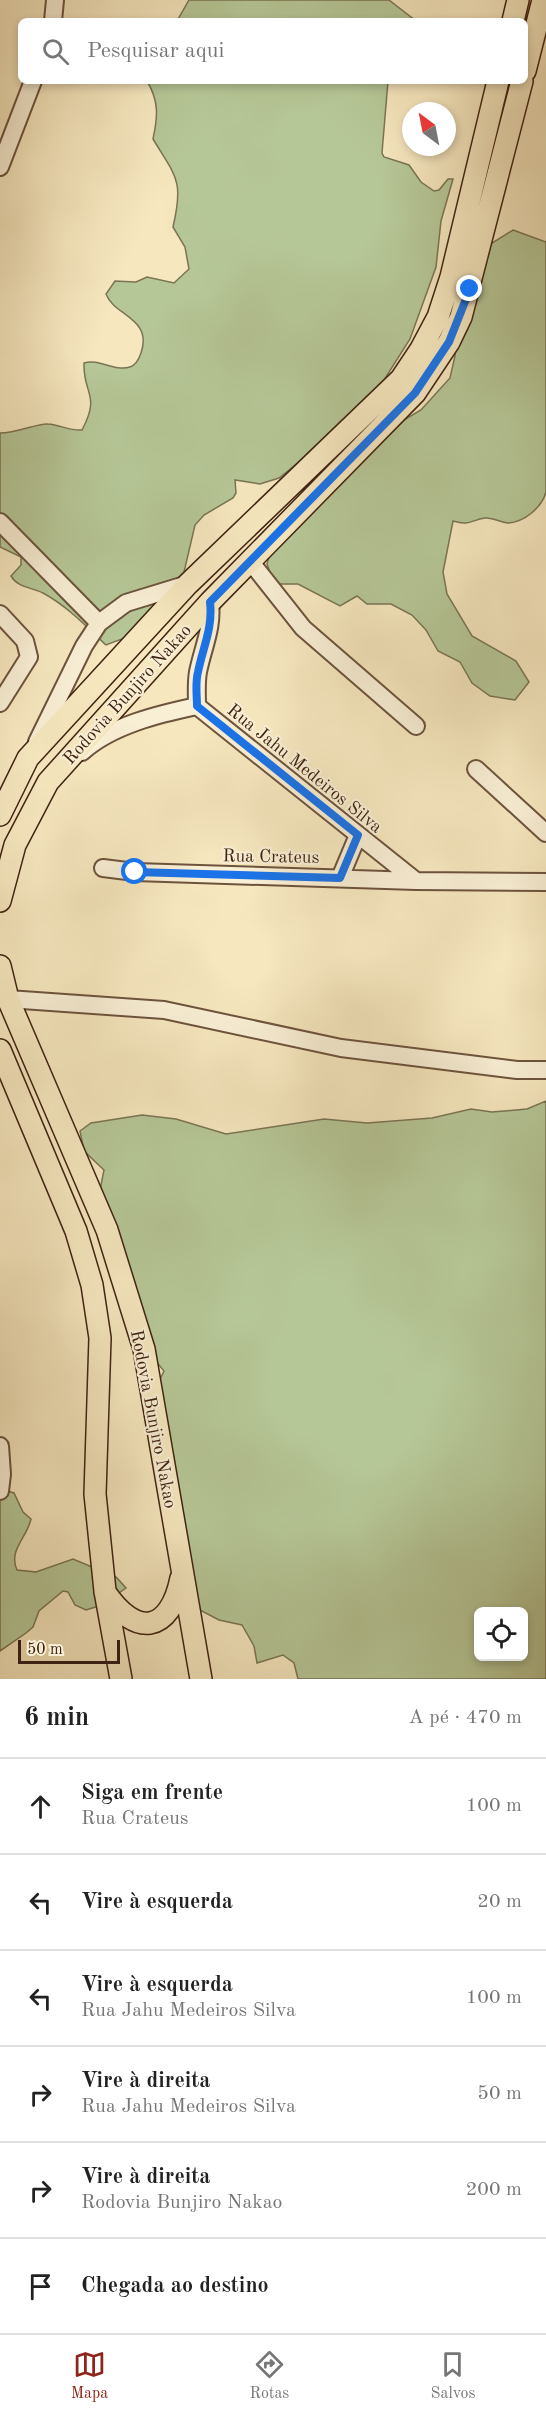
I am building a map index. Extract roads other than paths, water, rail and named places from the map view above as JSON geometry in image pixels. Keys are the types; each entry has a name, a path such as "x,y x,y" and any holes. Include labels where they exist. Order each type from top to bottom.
{"main road":[{"path":"514,18 518,0"},
{"path":"528,59 543,0"},
{"name":"Rodovia Bunjiro Nakao","path":"0,815 28,758 188,584 401,379 421,350 438,317 451,277 497,84"},
{"name":"Rodovia Bunjiro Nakao","path":"0,901 15,844 48,782 210,602 415,393 449,342 470,289 521,84"},
{"name":"Rodovia Bunjiro Nakao","path":"0,966 8,999 107,1230 144,1349 201,1679"},
{"name":"Rodovia Bunjiro Nakao","path":"0,1050 76,1231 92,1285 100,1338 95,1494 105,1592 121,1679"},
{"path":"105,1592 116,1609 131,1621 146,1626 158,1621 168,1612 177,1597 182,1569"}],"street":[{"path":"52,18 55,0"},
{"path":"0,167 32,84"},
{"path":"0,522 99,623"},
{"path":"250,561 303,628 416,726"},
{"path":"28,758 84,646 99,623 126,603 188,584"},
{"path":"48,782 87,747 114,732 157,714 197,706 197,674 209,635 212,617 210,602"},
{"path":"0,614 26,642 29,657 0,703"},
{"name":"Rua Jahu Medeiros Silva","path":"197,706 416,881"},
{"path":"476,769 546,833"},
{"path":"340,878 358,835"},
{"name":"Rua Crateus","path":"103,868 135,872 416,881 546,882"},
{"path":"8,999 164,1010 341,1048 517,1070 546,1070"},
{"path":"0,1446 2,1474 0,1491"}]}
